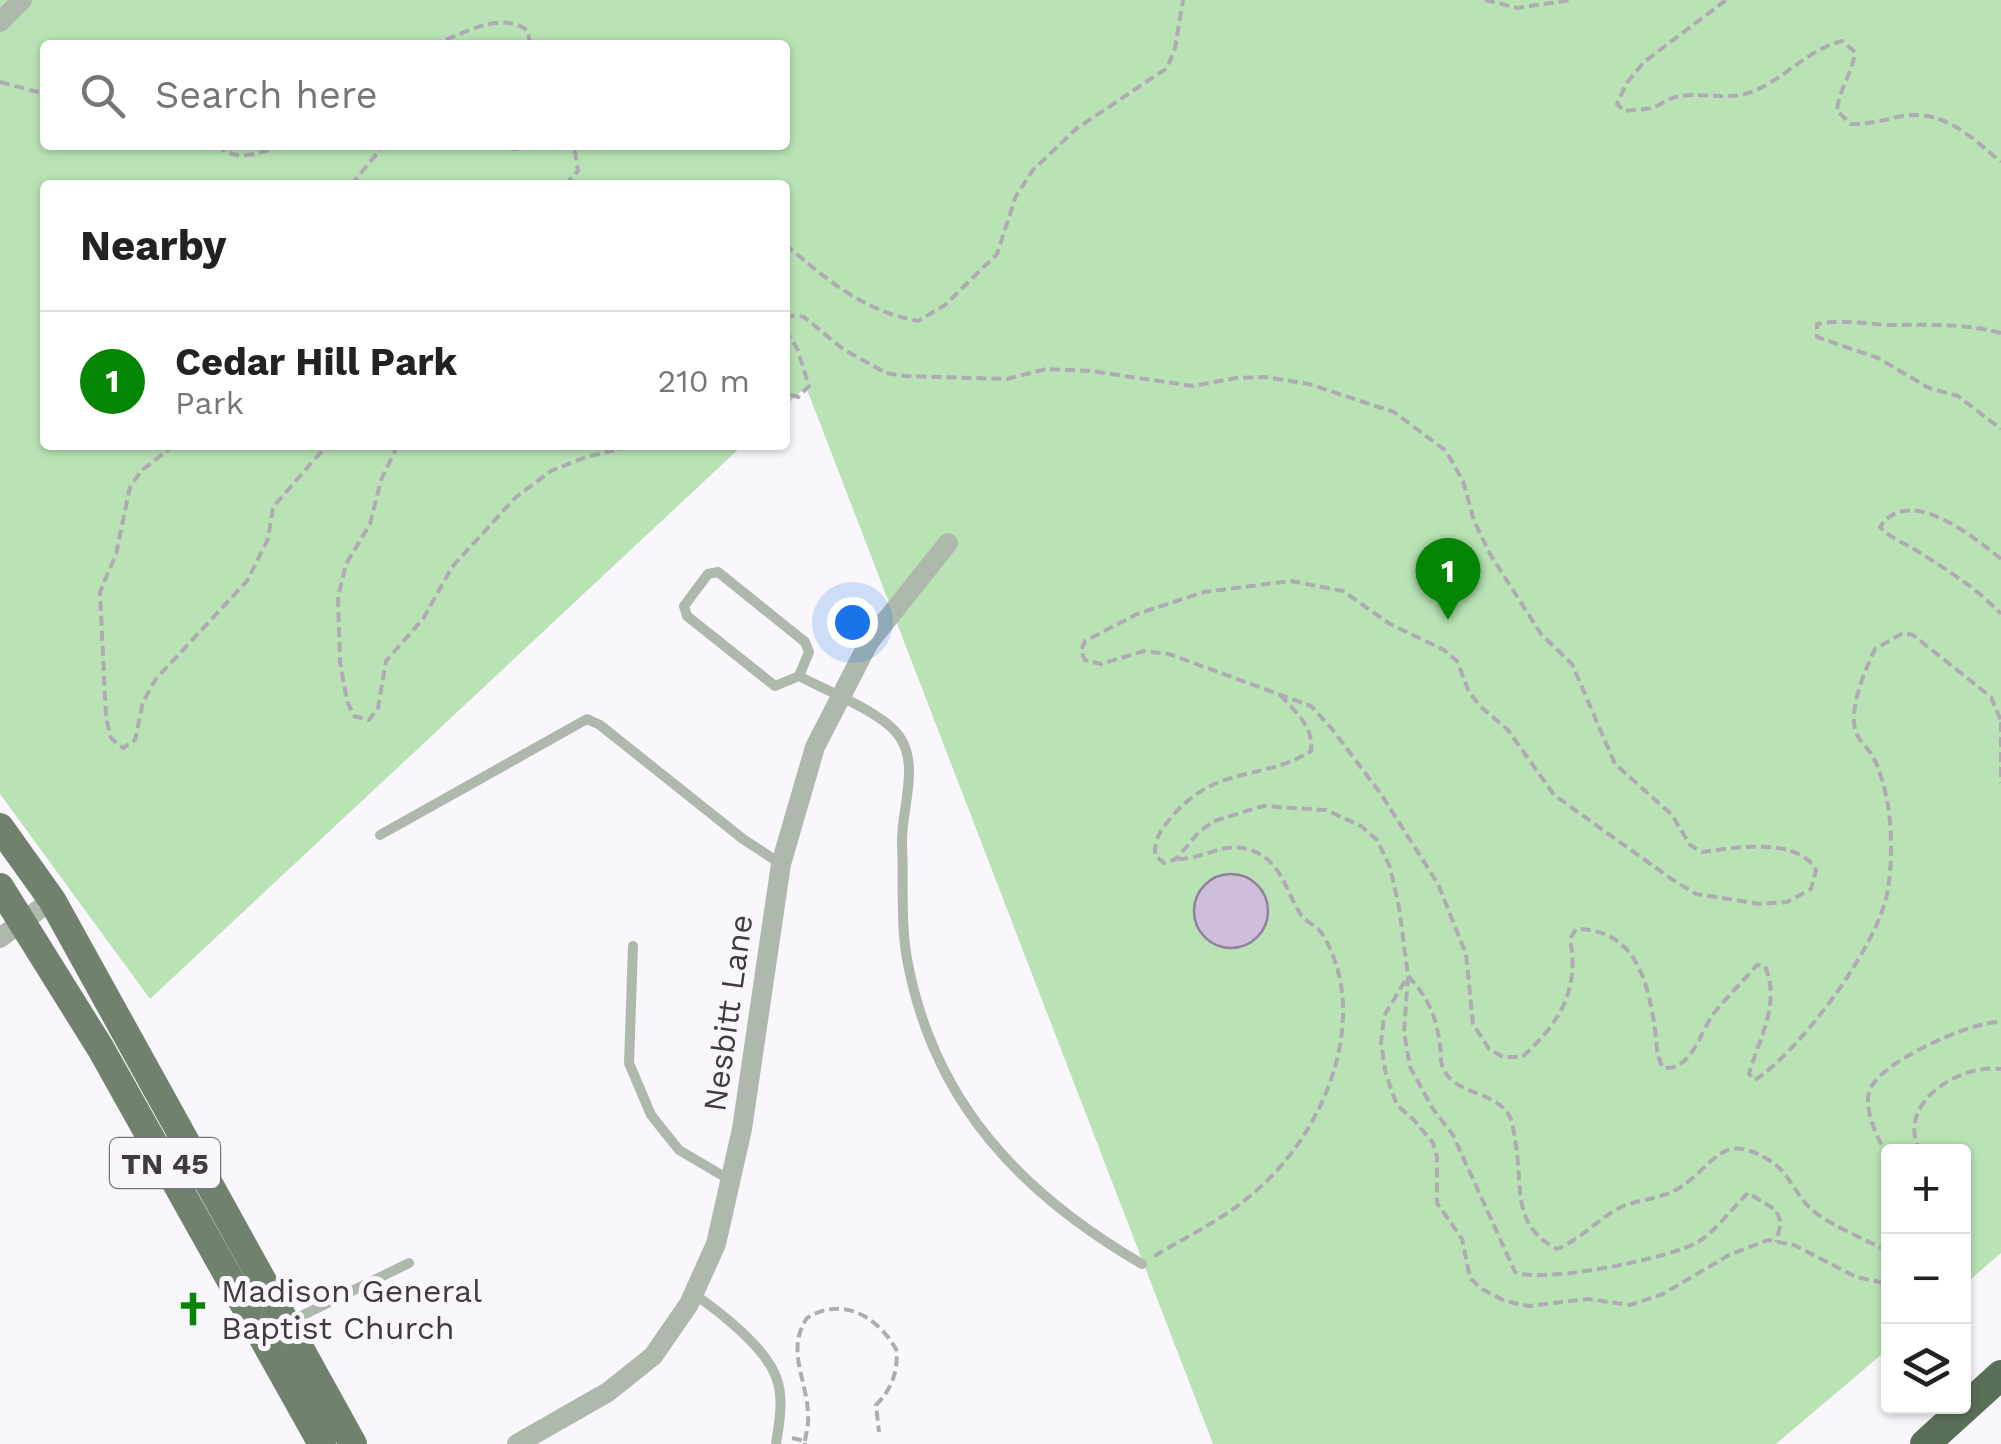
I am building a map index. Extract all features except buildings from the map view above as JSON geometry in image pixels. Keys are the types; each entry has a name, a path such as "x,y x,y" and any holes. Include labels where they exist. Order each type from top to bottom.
{"highway":[{"path":"1922,1444 2001,1375"}],"main road":[{"name":"TN 45","path":"0,827 52,900 126,1034 148,1104 322,1444"},
{"name":"TN 45","path":"0,887 101,1049 148,1104 286,1324 353,1444"}],"street":[{"path":"0,22 22,0"},
{"name":"Nesbitt Lane","path":"517,1444 608,1392 653,1356 694,1294 716,1244 742,1129 781,864 815,746 869,642 948,543"},
{"path":"0,938 52,900"}],"lane":[{"path":"718,572 806,642 809,652 799,676 774,686 687,616 684,606 708,574 718,572"},
{"path":"799,676 892,727 902,740 908,756 902,830 907,960 942,1070 960,1103 1020,1176 1062,1213 1142,1264"},
{"path":"380,835 587,719 781,864"},
{"path":"633,946 629,1062 651,1115 679,1150 730,1180"},
{"path":"101,1049 126,1034"},
{"path":"286,1324 409,1262"},
{"path":"694,1294 725,1315 752,1342 777,1378 781,1413 776,1444"}],"path":[{"path":"790,248 848,294 887,316 918,321 945,305 997,254 1016,196 1034,170 1076,129 1167,68 1183,0"},
{"path":"1485,0 1518,8 1570,0"},
{"path":"1726,0 1644,62 1626,84 1617,104 1624,111 1676,96 1714,98 1750,93 1827,45 1842,41 1855,52 1852,73 1838,95 1837,111 1851,124 1933,115 1953,123 2001,162"},
{"path":"443,40 468,29 518,24 527,30 530,40"},
{"path":"0,82 40,93"},
{"path":"223,150 228,155 247,156 265,150"},
{"path":"354,180 380,150"},
{"path":"569,180 578,170 572,150"},
{"path":"790,317 804,317 843,349 886,373 904,376 1007,379 1046,369 1193,386 1264,377 1309,384 1394,412 1446,451 1463,480 1474,521 1490,554 1541,634 1572,664 1615,764 1672,815 1690,846 1702,852 1746,844 1802,856 1812,861 1816,870 1810,888 1787,902 1760,904 1696,894 1554,795 1508,730 1480,706 1457,662 1444,650 1390,624 1344,591 1291,581 1204,592 1111,625 1084,641 1081,651 1085,660 1100,664 1144,651 1170,654 1311,706 1381,794 1438,884 1466,954 1474,1024 1489,1050 1503,1057 1522,1057 1547,1035 1564,1007 1574,958 1570,939 1576,930 1598,930 1621,942 1637,961 1662,1068 1674,1069 1682,1064 1697,1046 1710,1018 1757,965 1764,966 1771,992 1765,1035 1749,1074 1755,1080 1789,1054 1853,968 1888,890 1888,807 1879,771 1854,728 1858,693 1875,648 1903,633 1913,635 1991,697 2001,722 2001,783"},
{"path":"2001,333 1935,322 1890,325 1834,320 1818,324 1817,337 1878,358 1928,388 1958,396 2001,429"},
{"path":"790,338 809,386 798,398 790,395"},
{"path":"168,450 142,471 130,487 116,554 100,592 106,718 111,738 123,748 134,740 143,702 156,679 247,581 268,539 273,507 324,450"},
{"path":"396,450 381,480 370,524 346,564 338,597 340,662 347,701 354,716 369,720 378,708 386,661 423,619 452,567 504,509 551,471 615,450"},
{"path":"2001,559 1964,528 1946,519 1896,513 1880,527 1978,593 2001,614"},
{"path":"1142,1264 1228,1213 1259,1189 1303,1140 1322,1100 1342,1040 1342,991 1322,932 1304,919 1276,869 1247,849 1231,848 1164,863 1154,854 1154,840 1184,804 1209,785 1300,758 1310,751 1312,738 1303,719 1277,692"},
{"path":"1176,860 1199,832 1214,821 1263,806 1326,810 1361,826 1377,840 1390,867 1408,976 1404,1032 1410,1067 1433,1109 1454,1136 1515,1272 1525,1276 1582,1272 1696,1244 1748,1193 1776,1210 1782,1222 1776,1242"},
{"path":"1408,976 1384,1016 1381,1043 1386,1075 1398,1106 1433,1143 1438,1203 1462,1239 1470,1278 1482,1289 1505,1301 1528,1306 1588,1299 1630,1305 1663,1294 1730,1255 1768,1240 1794,1244 1856,1277 1881,1282"},
{"path":"1408,976 1427,996 1440,1040 1443,1068 1455,1082 1494,1100 1510,1118 1519,1192 1526,1219 1537,1239 1557,1249 1570,1244 1626,1204 1677,1190 1716,1153 1733,1148 1773,1162 1808,1206 1826,1220 1881,1248"},
{"path":"1882,1144 1868,1105 1869,1090 1882,1070 1960,1033 1991,1021 2001,1022"},
{"path":"1917,1144 1913,1136 1916,1117 1939,1084 1970,1070 2001,1070"},
{"path":"805,1441 808,1416 797,1342 807,1318 832,1308 848,1308 873,1321 896,1349 893,1381 888,1394 876,1406 878,1432"}],"green space":[{"path":"0,0 2001,0 2001,1253 1971,1279 1971,1144 1881,1144 1881,1355 1776,1444 1213,1444 806,387 790,401 790,180 40,180 40,450 738,450 150,999 0,794"}],"place":[{"name":"Cedar Hill Park","path":"1448,620"},
{"name":"Madison General Baptist Church","path":"193,1309"}]}
